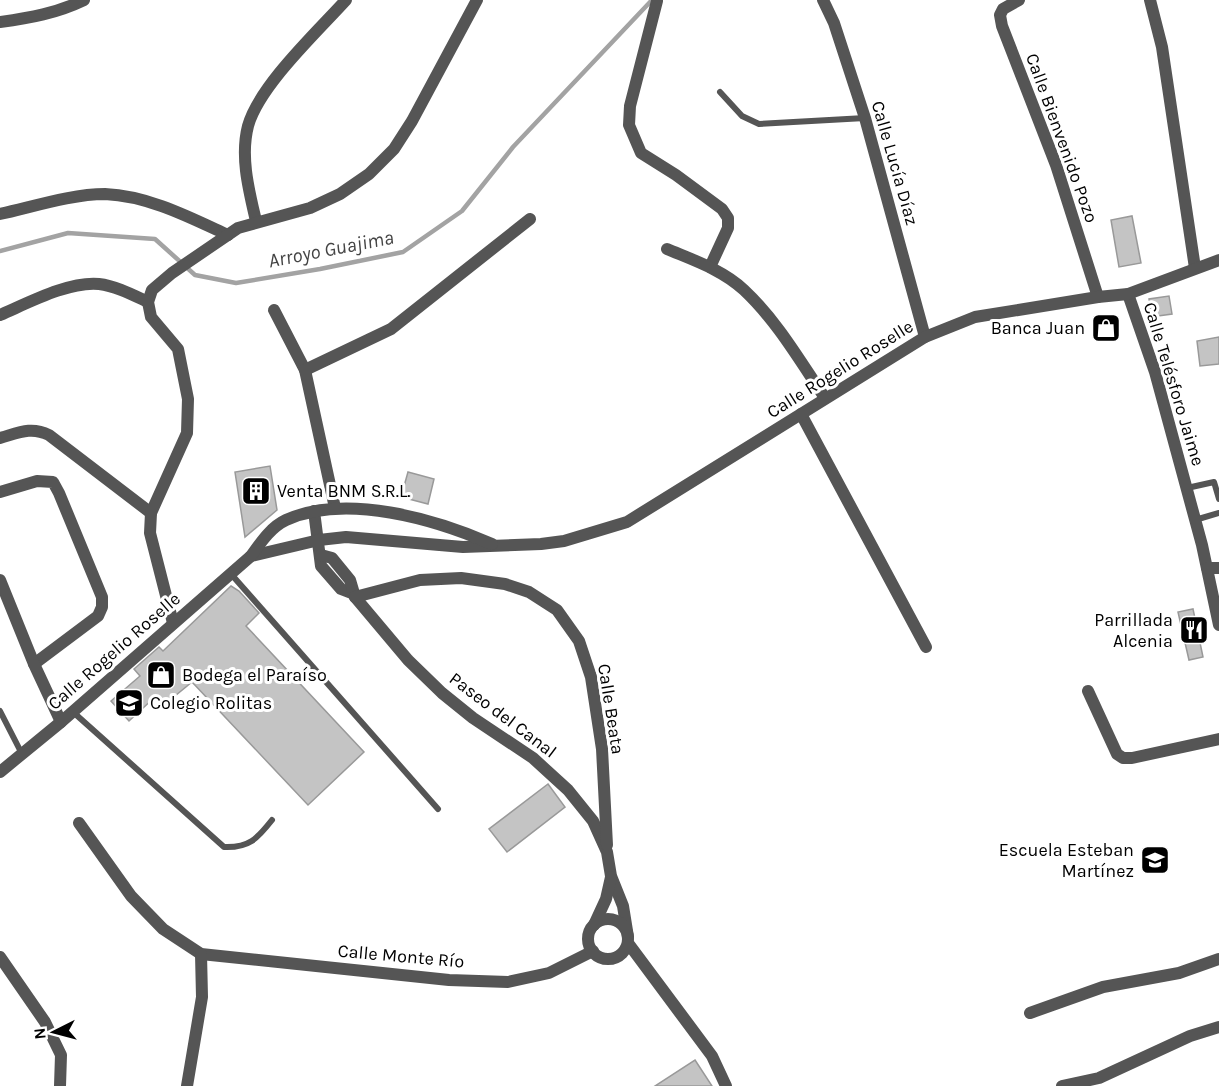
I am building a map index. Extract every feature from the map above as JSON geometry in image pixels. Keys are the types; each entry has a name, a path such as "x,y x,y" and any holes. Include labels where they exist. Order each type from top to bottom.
{"street":[{"path":"0,22 36,17 64,9 84,0"},
{"path":"256,221 245,156 248,126 258,103 273,81 346,0"},
{"path":"174,623 150,533 151,513 187,433 188,399 178,349 151,317 148,302 152,290 172,273 238,228 256,221 310,208 340,194 369,174 394,149 412,121 477,0"},
{"name":"Calle Lucía Díaz","path":"823,0 834,23 865,118 925,337"},
{"name":"Calle Bienvenido Pozo","path":"1019,0 1003,9 1000,15 1002,26 1056,165 1098,297"},
{"path":"1150,0 1162,47 1195,268"},
{"path":"657,1 630,106 629,125 641,153 713,202 728,218 728,228 710,267"},
{"path":"0,214 73,198 104,194 159,205 228,235"},
{"path":"305,370 391,329 530,219"},
{"path":"667,249 710,267 743,289 773,321 825,398"},
{"name":"Calle Rogelio Roselle","path":"251,555 319,540 346,537 463,547 541,544 564,541 627,522 925,337 975,317 1128,294 1219,260"},
{"path":"0,315 67,288 99,284 125,291 148,302"},
{"name":"Calle Telésforo Jaime","path":"1128,294 1155,372 1195,520 1213,568 1219,625"},
{"path":"274,310 305,370 335,508"},
{"path":"801,414 926,647"},
{"path":"0,438 31,429 39,430 49,435 151,513"},
{"path":"0,492 37,481 53,482 102,597 102,607 98,615 34,664"},
{"name":"Calle Rogelio Roselle","path":"0,772 61,722 230,574 251,555 266,536 285,520 314,511 335,508 370,510 426,520 496,546"},
{"name":"Paseo del Canal","path":"314,511 321,555 332,558 350,580 355,596 408,660 472,718 533,758 568,790 592,821 607,852 611,876 623,906 628,940 712,1056 726,1086"},
{"name":"Calle Beata","path":"355,596 420,580 461,578 506,584 529,592 557,610 579,641 591,677 602,748 607,852"},
{"path":"0,580 34,664 61,722"},
{"path":"1088,691 1117,754 1123,758 1219,739"},
{"name":"Calle Monte Río","path":"79,823 131,896 163,929 201,954 449,980 508,982 549,974 592,951"},
{"name":"Paseo del Canal","path":"593,927 606,899 611,876"},
{"path":"604,920 610,920 622,925 628,940 625,949 616,958 603,958 592,951 589,939 593,927 604,920"},
{"path":"187,1086 202,997 201,954"},
{"path":"0,957 45,1022 61,1055 60,1086"},
{"path":"1030,1013 1103,987 1179,973 1219,960"},
{"path":"1062,1086 1099,1078 1190,1036 1219,1026"}],"lane":[{"path":"720,92 742,116 759,124 865,118"},
{"path":"1186,489 1214,482 1219,499"},
{"path":"1195,520 1219,513"},
{"path":"230,574 438,809"},
{"path":"0,711 22,754"},
{"path":"72,712 224,847 240,848 260,836 272,820"}],"building":[{"path":"1132,216 1141,263 1119,267 1111,220"},
{"path":"1169,296 1172,314 1151,317 1149,299"},
{"path":"1219,337 1219,364 1200,366 1197,341"},
{"name":"Venta BNM S.R.L.","path":"270,466 277,510 245,537 235,472"},
{"path":"408,472 434,479 428,504 401,497"},
{"path":"231,586 239,591 259,613 246,626 364,752 308,805 192,682 164,705 156,696 129,721 111,701 140,676 134,669 159,647 163,651"},
{"path":"1193,609 1203,657 1189,660 1178,612"},
{"path":"548,784 565,807 507,852 489,829"},
{"path":"695,1060 712,1086 655,1086"}],"waterway":[{"name":"Arroyo Guajima","path":"0,251 68,233 155,239 195,275 236,283 403,252 462,211 513,147 652,0"}],"place":[{"name":"Banca Juan","path":"1106,328"},
{"name":"Venta BNM S.R.L.","path":"256,491"},
{"name":"Parrillada Alcenia","path":"1194,630"},
{"name":"Bodega el Paraíso","path":"161,675"},
{"name":"Colegio Rolitas","path":"129,703"},
{"name":"Escuela Esteban Martínez","path":"1155,860"}]}
